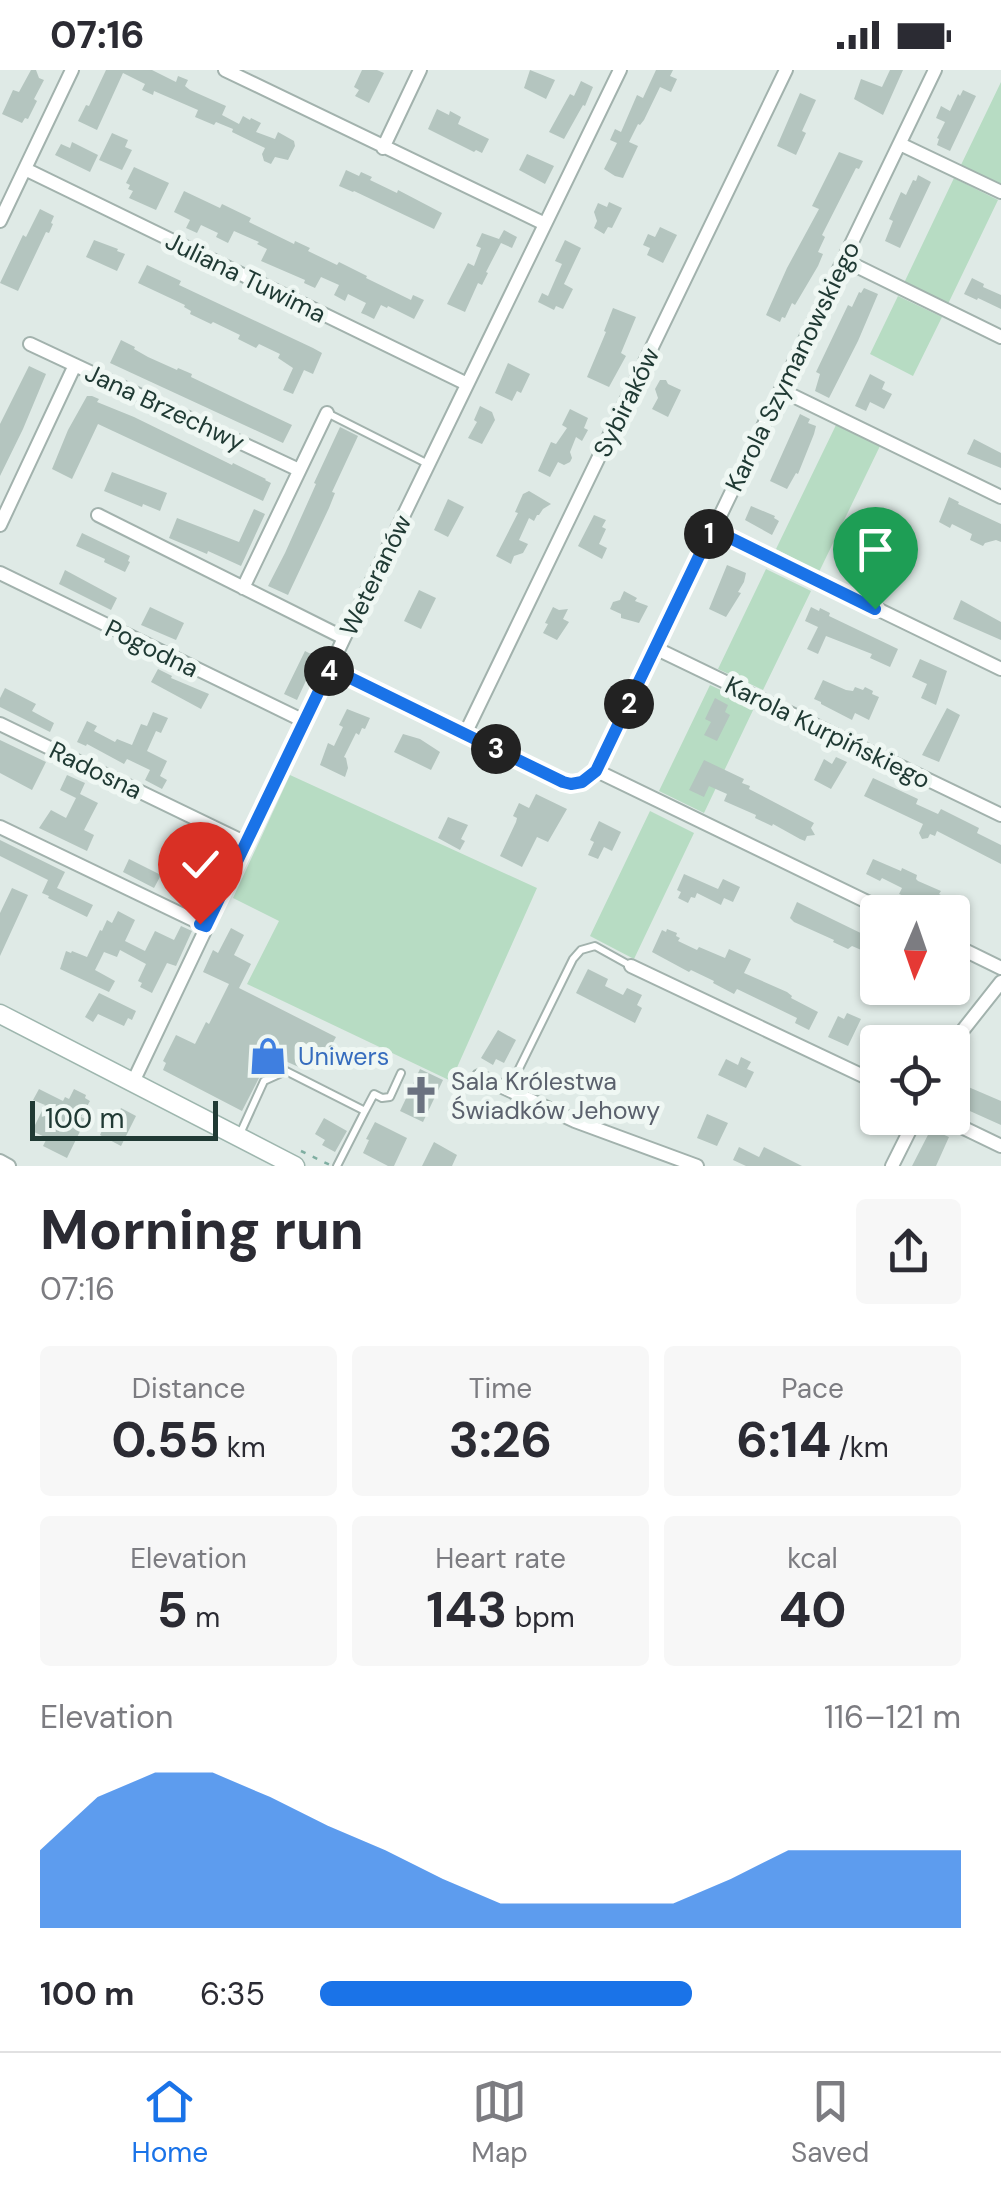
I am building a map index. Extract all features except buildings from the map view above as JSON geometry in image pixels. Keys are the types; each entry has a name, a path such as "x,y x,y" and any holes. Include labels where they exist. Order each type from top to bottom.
{"street":[{"path":"0,221 72,70"},
{"path":"383,148 420,70"},
{"name":"Weteranów","path":"133,1082 620,70"},
{"name":"Sybiraków","path":"465,734 786,70"},
{"name":"Karola Szymanowskiego","path":"596,771 936,70"},
{"path":"233,72 545,224"},
{"path":"900,144 1001,192"},
{"name":"Juliana Tuwima","path":"25,170 467,384"},
{"path":"844,260 1001,337"},
{"name":"Jana Brzechwy","path":"30,344 300,470"},
{"path":"0,526 76,365"},
{"path":"780,390 1001,496"},
{"path":"244,588 326,413"},
{"path":"98,516 344,638"},
{"path":"712,529 1001,669"},
{"name":"Pogodna","path":"0,574 304,722"},
{"name":"Karola Kurpińskiego","path":"656,648 1001,814"},
{"path":"330,668 567,783 582,782 596,771 860,898"},
{"name":"Radosna","path":"0,724 246,843"},
{"path":"0,827 206,926"},
{"path":"970,953 1001,968"},
{"path":"631,966 860,1074"},
{"path":"967,1025 1001,982"},
{"path":"0,1014 295,1166"},
{"path":"479,1076 574,1121 697,1166"},
{"path":"970,1131 1001,1146"},
{"path":"892,1166 908,1135"},
{"path":"0,1161 10,1166"}],"lane":[{"path":"326,413 429,464"},
{"path":"508,1090 581,950 594,946 631,966"},
{"path":"238,1137 264,1082 286,1071 365,1111"},
{"path":"337,1166 374,1094 390,1097 401,1074"}],"green space":[{"path":"1001,82 1001,187 960,167"},
{"path":"954,178 998,200 948,304 904,283"},
{"path":"898,296 942,317 913,376 870,354"},
{"path":"836,425 880,446 819,572 776,549"},
{"path":"766,569 811,591 763,690 718,669"},
{"path":"710,685 755,706 704,813 659,791"},
{"path":"290,775 537,888 451,1081 247,984 279,921 233,898"},
{"path":"650,811 694,833 634,959 590,936"}],"place":[{"name":"Uniwers","path":"268,1056"},
{"name":"Sala Królestwa Świadków Jehowy","path":"421,1095"}],"route":[{"path":"200,924 206,926 330,668 563,782 576,784 596,771 712,529 875,609"}]}
